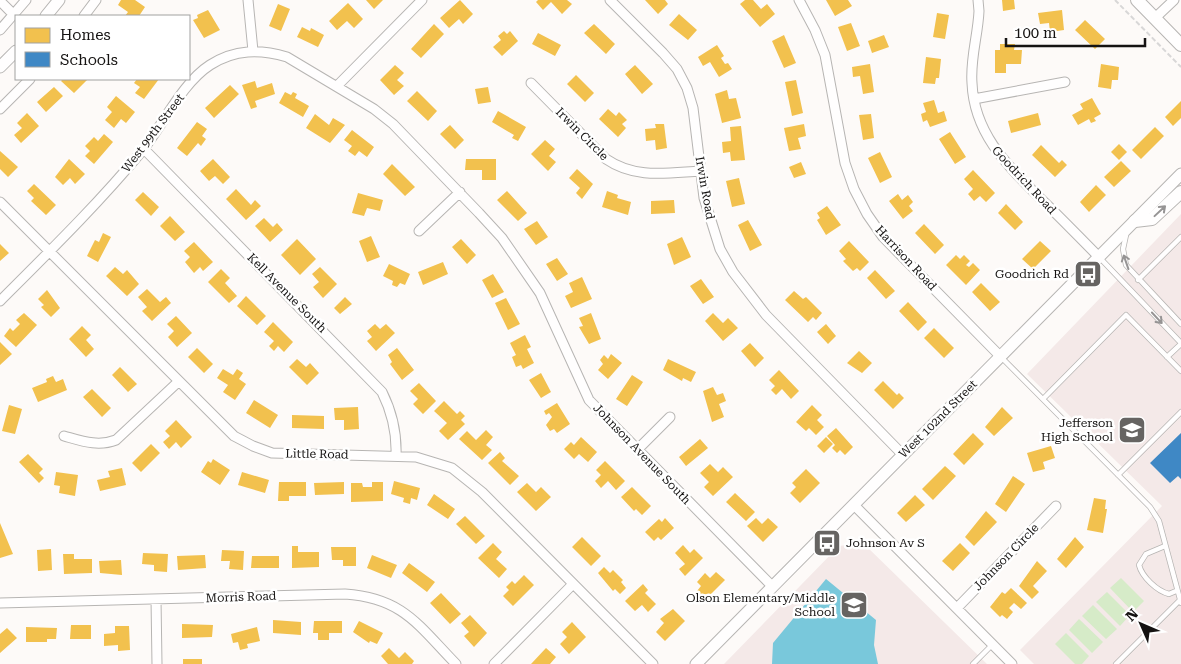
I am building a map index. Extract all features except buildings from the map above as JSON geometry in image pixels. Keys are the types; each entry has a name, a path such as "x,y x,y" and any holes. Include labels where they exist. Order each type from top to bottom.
{"main road":[{"path":"1137,0 1180,42"},
{"path":"1132,224 1152,219 1181,192"}],"street":[{"path":"0,30 26,0"},
{"path":"47,15 59,0"},
{"path":"85,15 96,0"},
{"path":"248,0 252,51"},
{"path":"337,86 422,0"},
{"name":"Irwin Road","path":"610,0 663,53 677,69 687,88 694,115 700,172 711,224 720,249 748,294 903,455"},
{"name":"Harrison Road","path":"799,0 815,30 825,55 845,163 854,189 867,214 883,237 1000,356"},
{"name":"Goodrich Road","path":"978,0 980,11 972,82 981,126 992,146 1006,164 1099,257"},
{"path":"1155,18 1174,0"},
{"path":"0,2 14,15"},
{"name":"West 99th Street","path":"0,301 113,185 144,149 196,77 223,58 252,51 272,52 287,57 337,86"},
{"path":"0,67 15,52"},
{"path":"0,109 29,80"},
{"path":"974,99 1065,82"},
{"name":"Irwin Circle","path":"531,83 606,159 617,166 641,174 700,172"},
{"name":"Johnson Avenue South","path":"337,86 374,109 393,124 502,238 540,293 589,400 636,450 773,587"},
{"name":"Kell Avenue South","path":"144,149 370,377 382,392 390,408 396,434 396,456"},
{"name":"West 102nd Street","path":"696,664 1181,174"},
{"path":"419,231 460,192"},
{"name":"Little Road","path":"0,202 234,436 252,446 272,453 396,456 434,461 452,468 468,479 653,664"},
{"path":"64,436 96,444 116,440 178,382"},
{"path":"636,450 670,417"},
{"path":"854,505 1012,664"},
{"name":"Johnson Circle","path":"957,608 1056,506"},
{"path":"494,664 573,584"},
{"name":"Morris Road","path":"0,604 364,595 382,600 400,609 456,664"},
{"path":"156,600 157,664"}],"lane":[{"path":"1132,224 1124,242 1124,261 1138,280 1181,324"},
{"path":"1138,280 1181,237"},
{"path":"1099,257 1181,344 1167,357"},
{"path":"1043,399 1126,315 1181,371"},
{"path":"1000,356 1150,507 1159,521 1180,602 1116,664"},
{"path":"1118,475 1181,412"},
{"path":"1165,546 1146,554 1139,565 1144,575 1160,590 1169,594 1176,591"},
{"path":"973,664 992,645"}],"path":[{"path":"1115,0 1181,67"}],"shaded area":[{"name":"Jefferson High School","path":"1181,214 1181,664 1034,664 1020,650 1162,506 1027,374"},
{"name":"Olson Elementary/Middle School","path":"863,543 987,664 724,664 839,546"}],"green space":[{"path":"1121,578 1144,601 1133,612 1110,588"},
{"path":"1107,592 1130,615 1120,626 1096,602"},
{"path":"1093,605 1117,629 1106,639 1082,616"},
{"path":"1079,619 1103,642 1092,653 1069,630"},
{"path":"1066,633 1089,656 1082,664 1075,664 1055,644"}],"water":[{"path":"826,579 876,620 874,645 878,664 772,664 773,643"}],"place":[{"name":"Goodrich Rd","path":"1088,274"},
{"name":"Jefferson High School","path":"1132,430"},
{"name":"Johnson Av S","path":"827,543"},
{"name":"Olson Elementary/Middle School","path":"854,605"}]}
